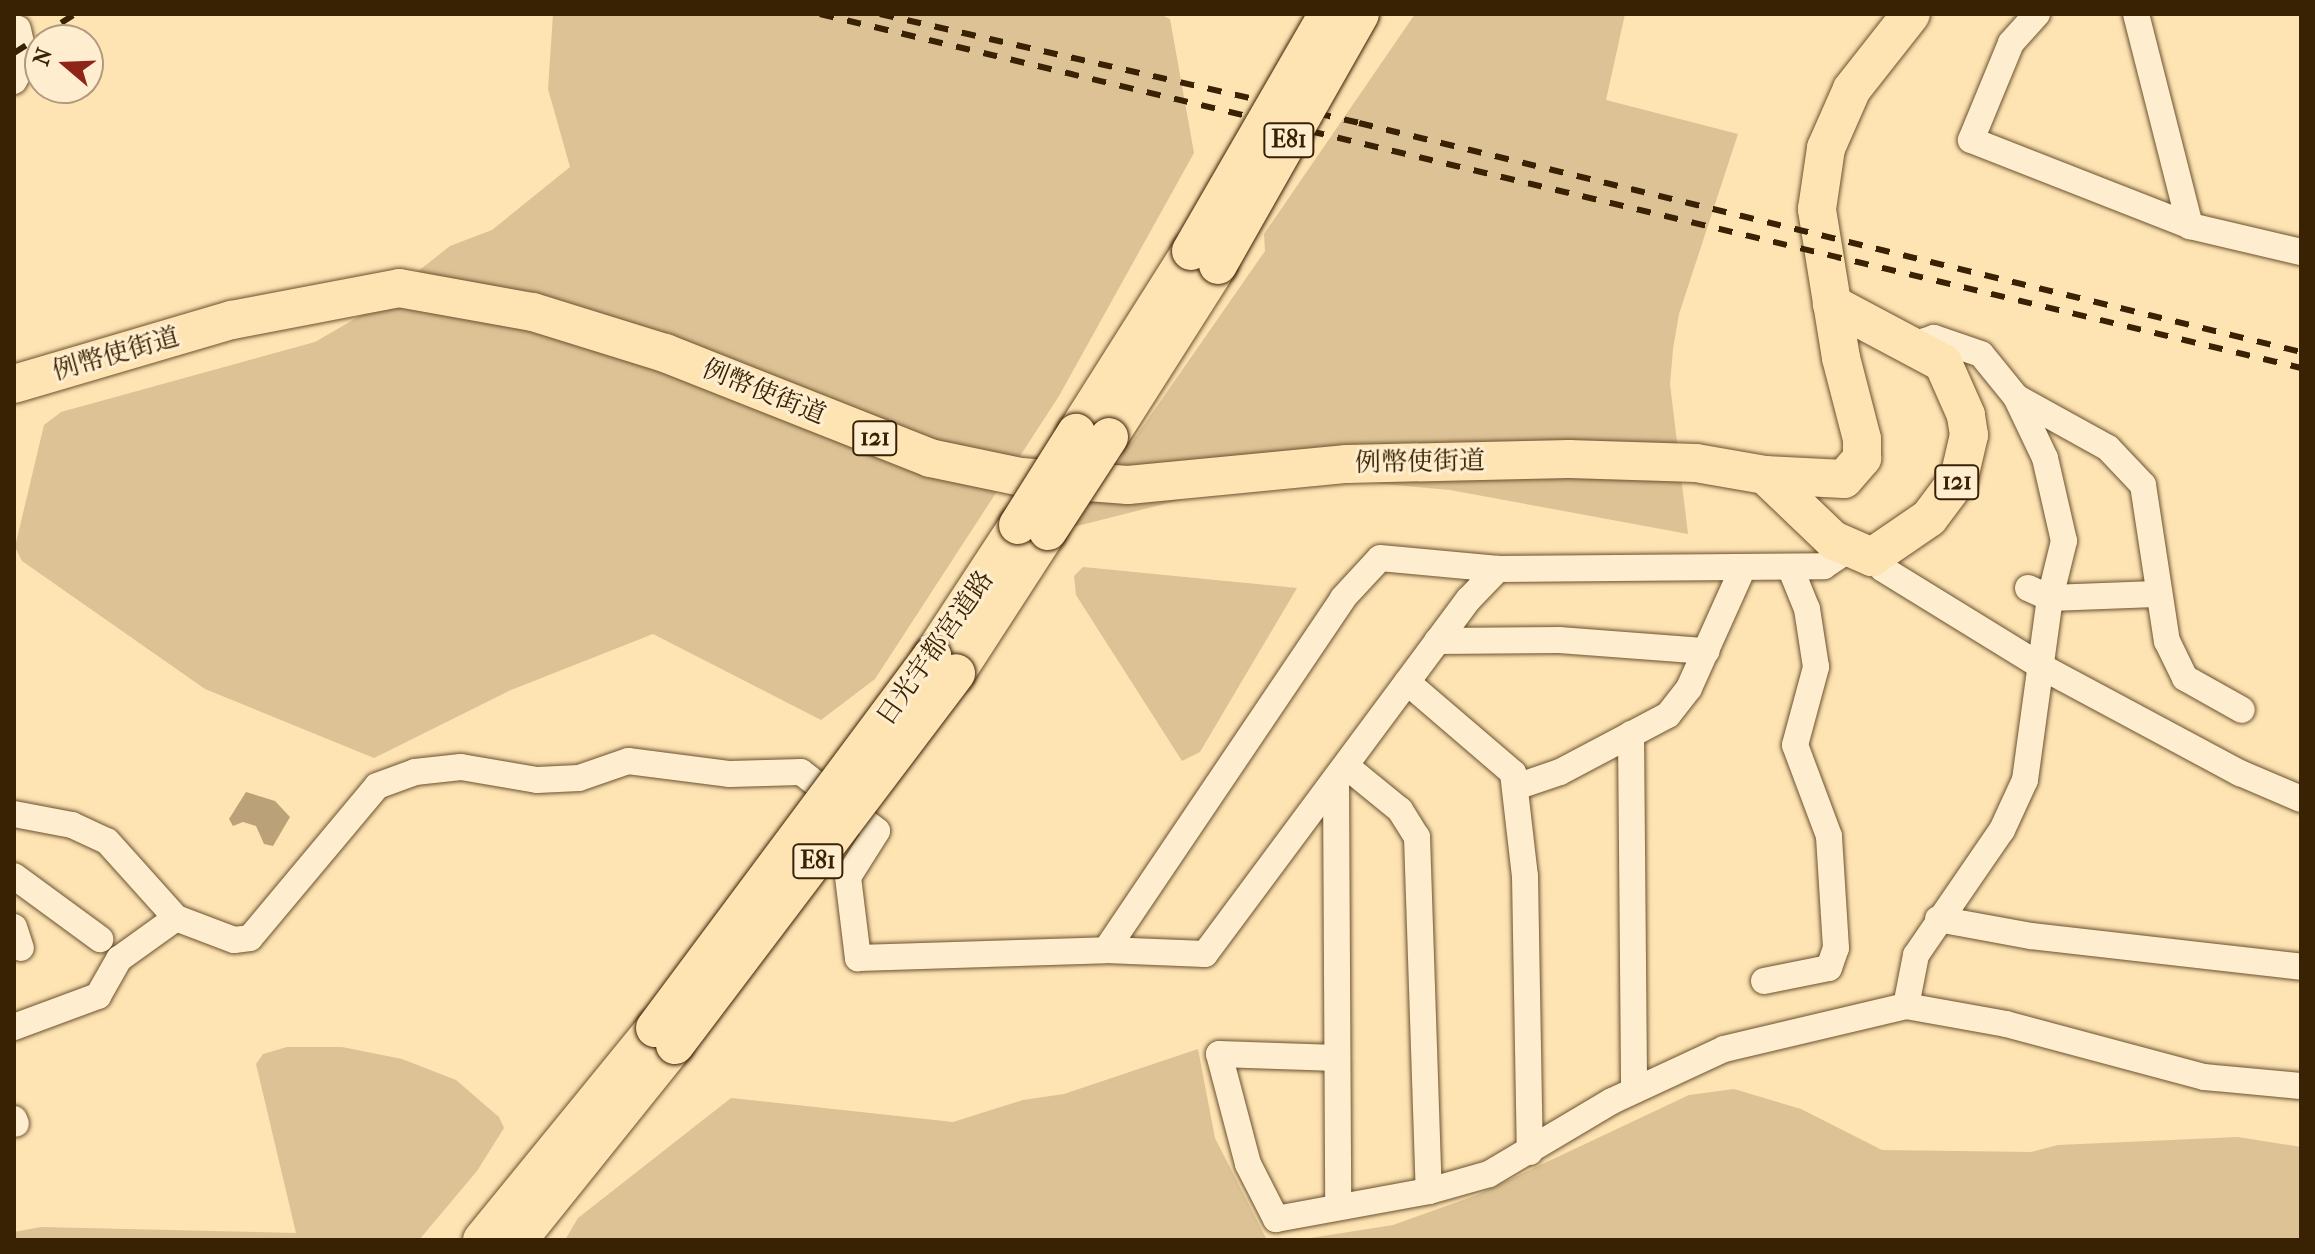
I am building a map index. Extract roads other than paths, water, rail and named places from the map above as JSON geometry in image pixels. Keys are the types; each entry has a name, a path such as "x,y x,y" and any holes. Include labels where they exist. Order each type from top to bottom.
{"highway":[{"name":"日光宇都宮道路","path":"1204,258 1328,14"},
{"name":"日光宇都宮道路","path":"518,1240 665,1037 944,664 1360,14"},
{"name":"例幣使街道","path":"14,384 232,320 399,288 547,316 665,353 930,458 1021,477 1128,485 1347,464 1569,459 1696,463 1765,475 1844,479 1862,458 1862,439 1832,304 1817,209 1826,148 1852,89 1911,14"},
{"name":"121","path":"1832,304 1915,344 1943,363 1960,394 1969,435 1966,457 1945,501 1895,544 1860,553"},
{"path":"1765,475 1805,516 1860,553"},
{"name":"日光宇都宮道路","path":"482,1240 665,1037"}],"street":[{"path":"2037,14 2011,43 1971,140 2190,226 2301,252"},
{"path":"2136,14 2190,226"},
{"path":"14,81 24,62"},
{"path":"1906,1006 1916,955 2002,830 2025,780 2042,667 2039,593 2064,541 2045,458 2016,397 1981,354 1934,338 1915,344"},
{"path":"2016,397 2108,448 2143,485 2156,594 2167,641 2185,678 2242,710"},
{"path":"1106,950 1343,598 1380,558 1498,569 1743,568 1824,566 1860,553 2042,667 2240,773 2301,799"},
{"path":"1764,981 1829,968 1836,948 1829,836 1795,745 1816,667 1807,609 1790,567"},
{"path":"1516,787 1560,772 1668,715 1689,688 1743,568"},
{"path":"14,814 72,825 107,841 176,918 234,940 250,938 377,786 415,772 461,767 537,780 579,778 628,761 730,774 801,772 877,831 848,877 858,958 1106,950 1205,954 1437,641 1498,569"},
{"path":"2039,593 2156,594"},
{"path":"1437,641 1559,640 1707,651"},
{"path":"1407,682 1489,747 1513,773 1525,876 1530,1152"},
{"path":"1631,734 1634,1090"},
{"path":"1338,1207 1341,773"},
{"path":"1341,773 1400,810 1417,837 1429,1191"},
{"path":"14,876 100,939"},
{"path":"14,1027 98,996 119,959 176,918"},
{"path":"1938,919 2031,936 2301,967"},
{"path":"1337,1058 1219,1054 1248,1164 1276,1219 1429,1191 1489,1174 1634,1090 1724,1049 1906,1006 2006,1024 2204,1077 2301,1086"}],"railway":[{"path":"14,53 75,14"},
{"path":"820,14 2301,368"},
{"path":"880,14 1359,123 2301,352"}]}
